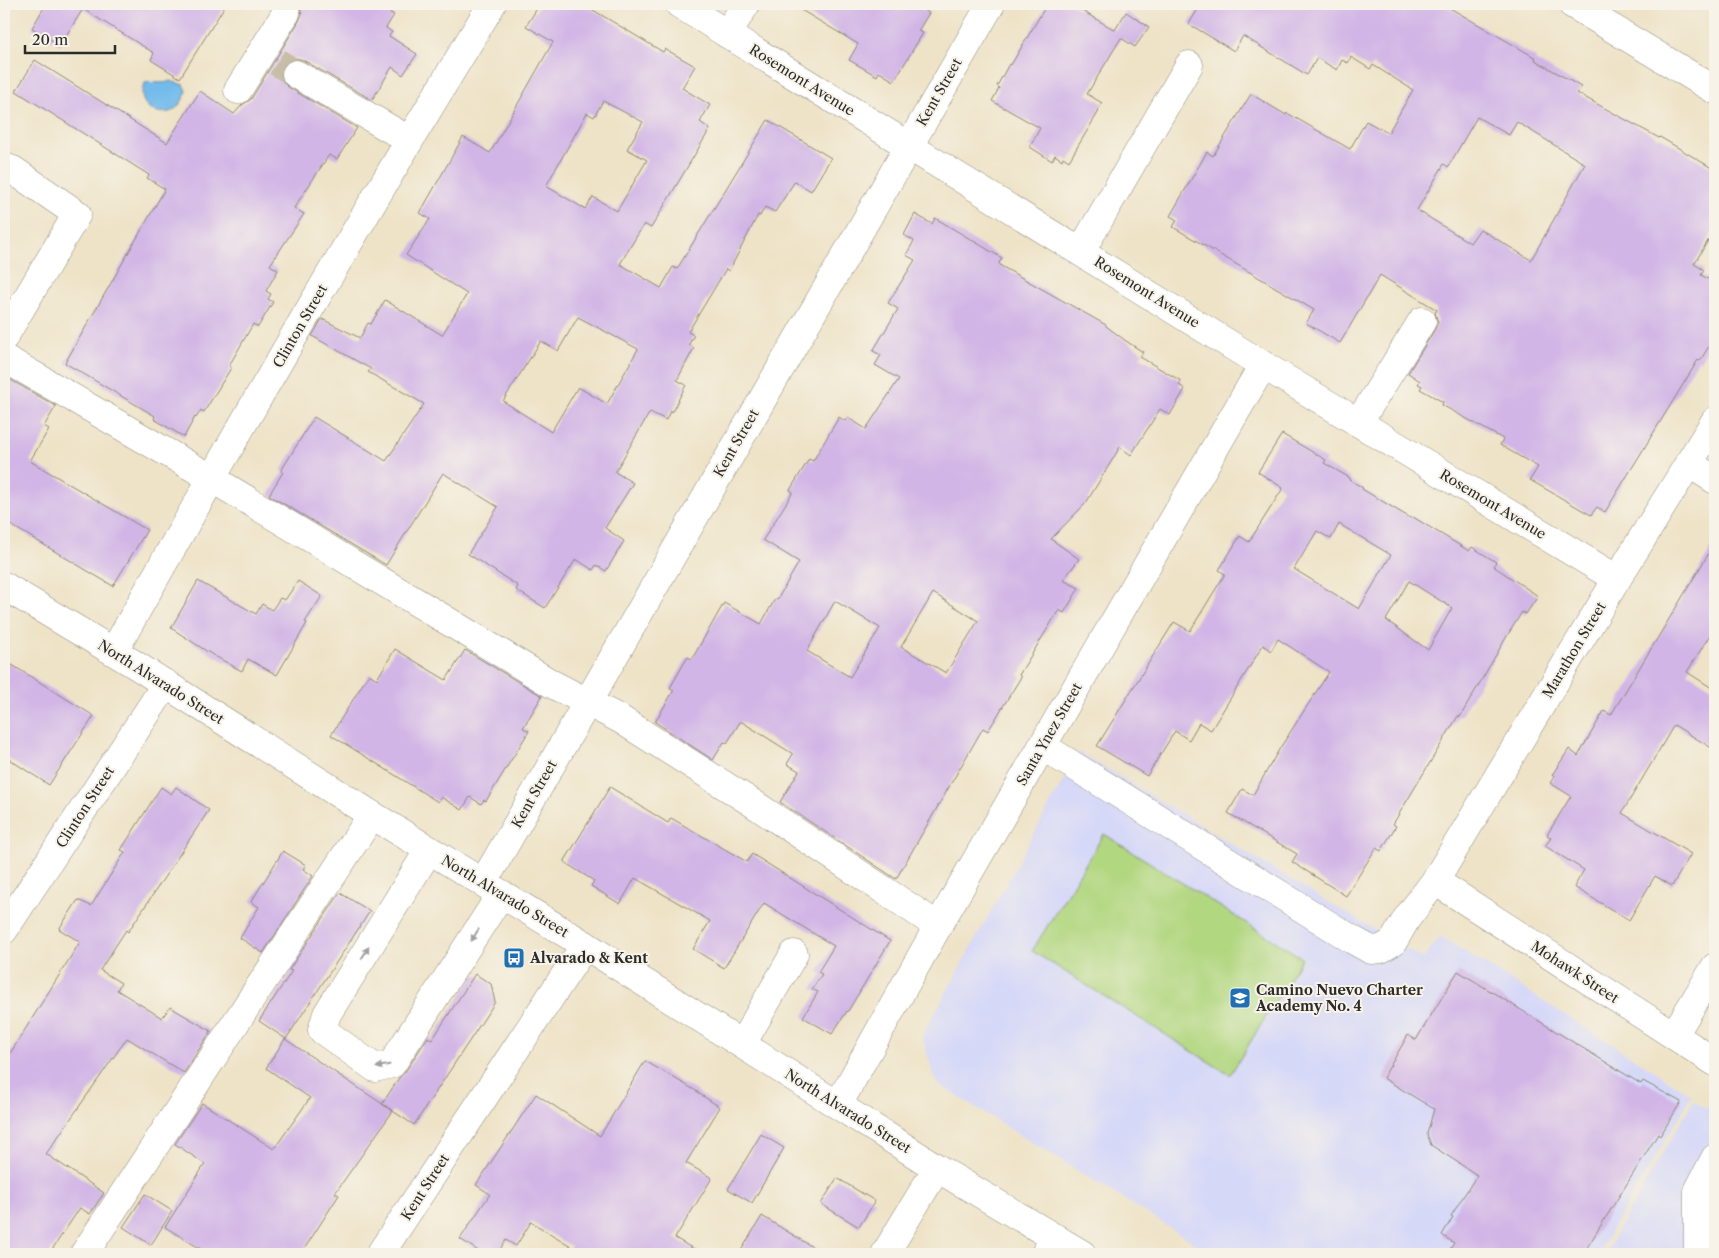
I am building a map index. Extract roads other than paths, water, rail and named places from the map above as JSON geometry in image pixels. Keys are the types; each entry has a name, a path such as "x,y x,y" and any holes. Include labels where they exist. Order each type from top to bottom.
{"street":[{"name":"Clinton Street","path":"114,651 211,478 409,140 492,4"},
{"name":"Rosemont Avenue","path":"679,4 1263,365 1617,579"},
{"path":"727,34 746,4"},
{"name":"Kent Street","path":"429,850 326,1014 322,1030 375,1068 392,1064 492,888 587,702 991,4"},
{"path":"1572,4 1715,90"},
{"path":"238,90 278,63 286,13"},
{"path":"278,63 409,140"},
{"path":"1080,251 1189,65"},
{"path":"4,167 13,170 77,214 4,337"},
{"path":"1359,422 1422,320"},
{"path":"4,358 211,478 552,684 616,718 754,804 938,926"},
{"name":"Santa Ynez Street","path":"838,1105 938,926 1263,365"},
{"name":"Marathon Street","path":"1042,746 1372,950 1380,949 1393,942 1407,918 1435,881 1617,579 1715,421"},
{"path":"1690,464 1715,480"},
{"name":"North Alvarado Street","path":"4,586 114,651 372,816 585,945 742,1044 937,1168 1050,1246 1082,1254"},
{"name":"Clinton Street","path":"4,930 166,684"},
{"path":"84,1254 372,816"},
{"name":"Mohawk Street","path":"1435,881 1715,1062"},
{"name":"Kent Street","path":"380,1254 585,945"},
{"path":"742,1044 794,954"},
{"path":"1674,1035 1715,968"},
{"path":"1698,1254 1698,1191 1715,1158"},
{"path":"885,1254 937,1168"}],"water":[{"path":"170,81 184,85 187,91 178,106 172,111 163,113 147,106 142,96 145,83 164,83"}],"tunnel":[{"path":"277,62 296,74"}],"place":[{"name":"Alvarado & Kent","path":"514,958"},
{"name":"Camino Nuevo Charter Academy No. 4","path":"1240,998"}]}
